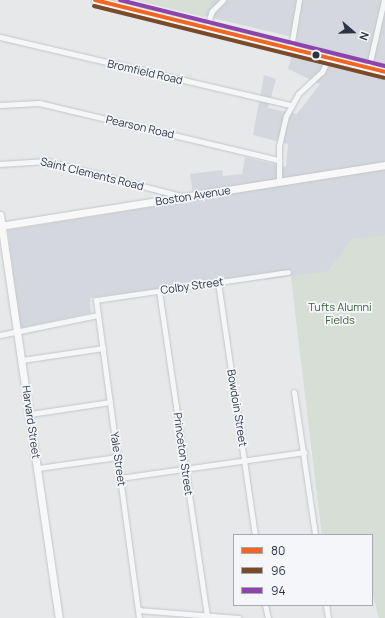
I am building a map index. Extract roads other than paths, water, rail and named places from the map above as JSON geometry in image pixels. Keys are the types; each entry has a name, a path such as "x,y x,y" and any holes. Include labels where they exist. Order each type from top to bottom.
{"main road":[{"path":"95,0 329,56 369,66 385,72"},
{"name":"Boston Avenue","path":"1,225 385,166"},
{"name":"Harvard Street","path":"0,215 19,332 59,618"}],"street":[{"path":"207,26 212,11 223,0"},
{"path":"291,47 299,0"},
{"path":"369,66 384,0"},
{"name":"Bromfield Road","path":"0,37 290,105"},
{"path":"279,182 279,146 290,105 311,79 322,72 329,56"},
{"name":"Pearson Road","path":"0,105 38,103 279,160"},
{"name":"Saint Clements Road","path":"0,164 47,160 184,198"},
{"name":"Colby Street","path":"96,300 288,272"},
{"name":"Bowdoin Street","path":"218,282 246,460 255,534"},
{"name":"Princeton Street","path":"159,291 207,617"},
{"name":"Yale Street","path":"96,300 139,618"},
{"path":"0,335 98,315"},
{"path":"22,360 103,348"},
{"path":"294,392 315,534"},
{"path":"30,414 110,402"},
{"path":"120,478 304,452"},
{"path":"38,468 117,457"},
{"path":"266,606 268,618"},
{"path":"326,606 328,618"},
{"path":"138,610 207,617 239,618"}],"park label":[{"name":"Tufts Alumni Fields","path":"340,314"}]}
